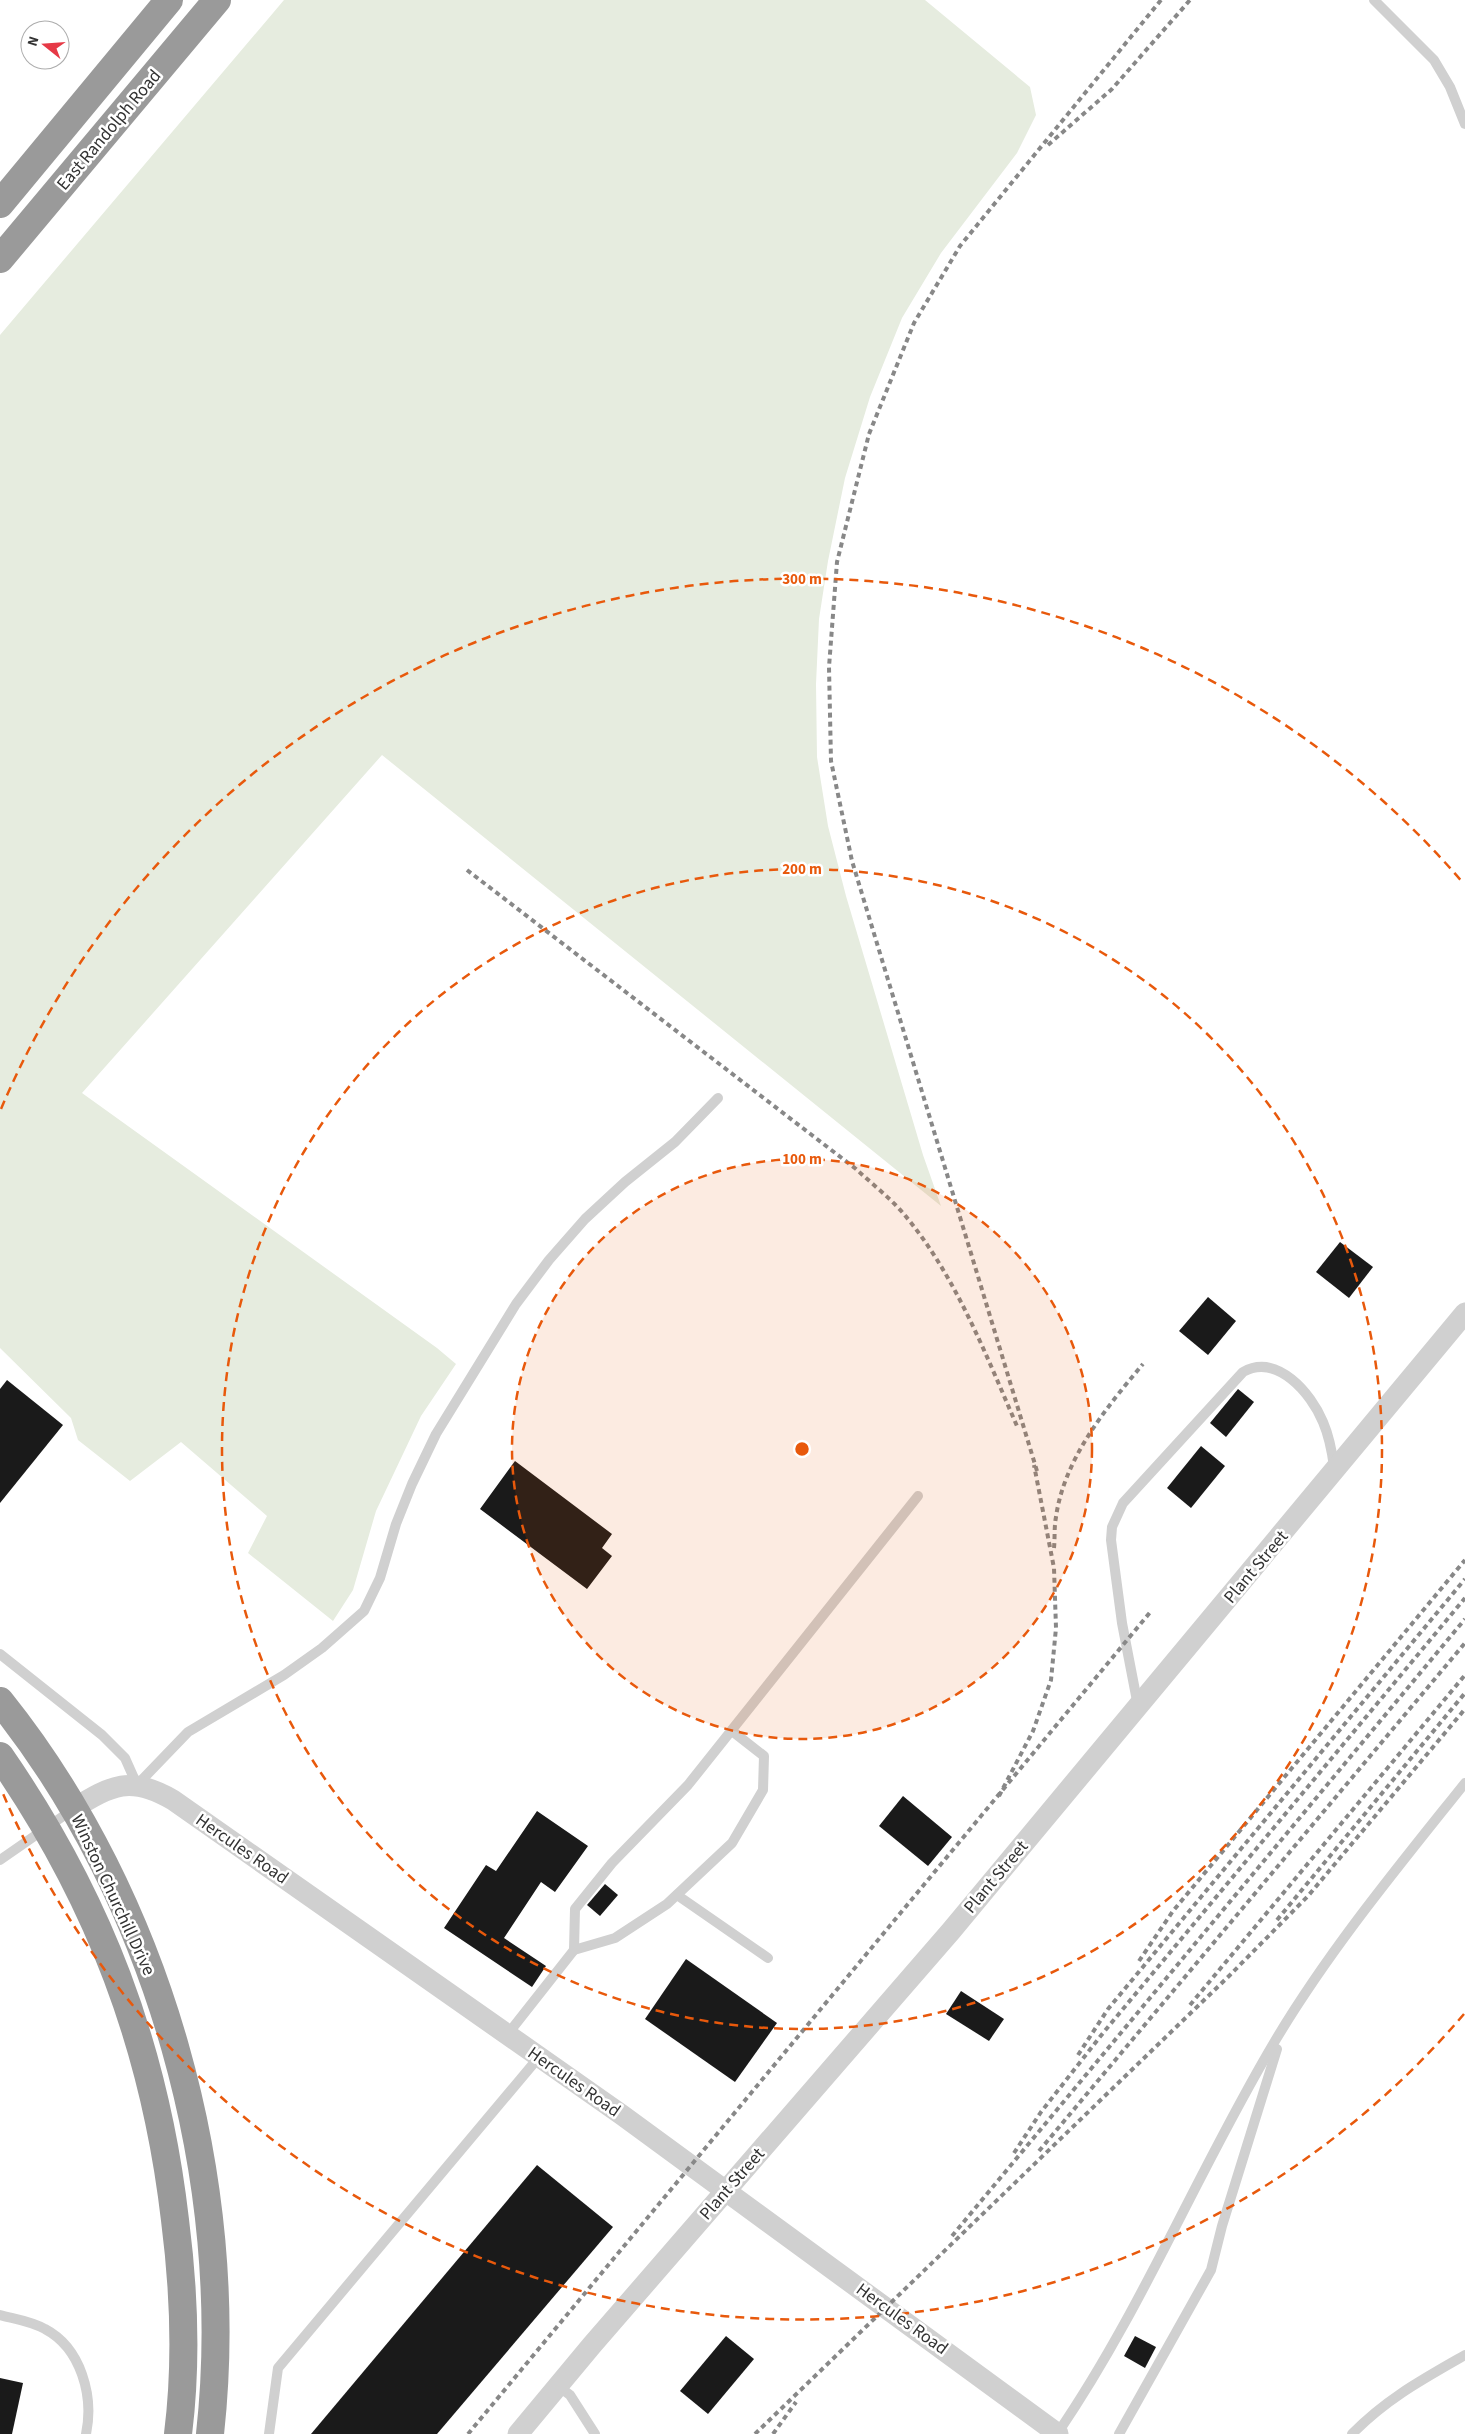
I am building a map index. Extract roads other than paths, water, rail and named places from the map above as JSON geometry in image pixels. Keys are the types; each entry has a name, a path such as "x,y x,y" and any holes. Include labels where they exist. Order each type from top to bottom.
{"highway":[{"name":"East Randolph Road","path":"0,204 169,0"},
{"name":"East Randolph Road","path":"0,260 217,0"},
{"name":"Winston Churchill Drive","path":"0,1702 40,1757 73,1809 104,1866 138,1938 160,1997 182,2072 195,2127 206,2202 214,2282 215,2337 210,2434"},
{"name":"Winston Churchill Drive","path":"0,1756 46,1828 89,1910 116,1968 137,2029 157,2103 169,2166 180,2256 183,2322 178,2434"}],"street":[{"name":"Plant Street","path":"518,2434 957,1924 1465,1314"},
{"name":"Hercules Road","path":"73,1809 103,1790 120,1786 137,1785 155,1790 172,1800 539,2057 1058,2434"}],"lane":[{"path":"1374,0 1434,60 1450,87 1465,124"},
{"path":"0,1654 102,1735 125,1758 137,1785 188,1732 284,1676 322,1648 364,1611 380,1578 396,1524 412,1484 436,1434 516,1304 549,1260 585,1219 625,1182 675,1142 718,1098"},
{"path":"1139,1707 1122,1623 1111,1540 1112,1527 1123,1503 1243,1372 1263,1367 1277,1370 1289,1377 1310,1400 1322,1421 1332,1449 1334,1473"},
{"path":"574,1950 575,1908 612,1863 688,1785 918,1496"},
{"path":"507,2035 574,1950 615,1938 667,1904 732,1843 764,1790 764,1756 732,1731"},
{"path":"1058,2434 1118,2335 1211,2157 1310,1985 1357,1918 1465,1783"},
{"path":"0,1860 73,1809"},
{"path":"677,1895 768,1958"},
{"path":"1119,2434 1211,2270 1267,2076 1286,2024"},
{"path":"269,2434 278,2368 539,2057"},
{"path":"0,2315 26,2321 45,2329 62,2342 75,2357 84,2379 88,2402 86,2434"},
{"path":"1352,2434 1372,2414 1396,2395 1465,2355"},
{"path":"558,2386 570,2395 595,2434"}],"railway":[{"path":"1037,1471 852,861 831,761 829,667 837,562 869,434 914,323 960,246 1161,0"},
{"path":"1048,145 1112,89 1190,0"},
{"path":"467,870 856,1169 898,1207 922,1237 968,1315 1017,1426"},
{"path":"1054,1548 1055,1521 1061,1496 1077,1455 1101,1416 1143,1364"},
{"path":"999,1796 1033,1731 1051,1680 1056,1628 1054,1568 1034,1465"},
{"path":"1139,1961 1173,1911 1465,1560"},
{"path":"1078,2055 1108,2009 1465,1579"},
{"path":"1014,2153 1041,2112 1103,2033 1465,1598"},
{"path":"468,2434 1152,1610"},
{"path":"952,2236 1465,1619"},
{"path":"1039,2151 1465,1643"},
{"path":"1190,2005 1465,1675"},
{"path":"1277,1920 1465,1693"},
{"path":"755,2434 1230,1975 1308,1896 1465,1709"},
{"path":"773,2434 796,2402"}]}
